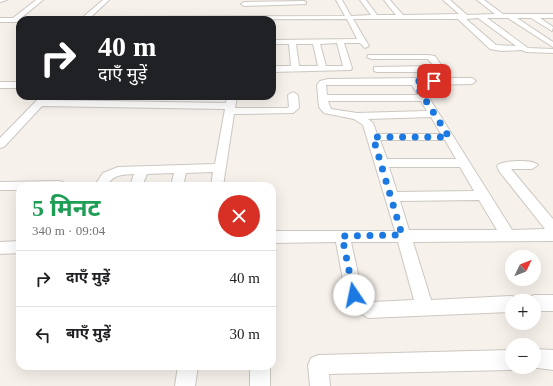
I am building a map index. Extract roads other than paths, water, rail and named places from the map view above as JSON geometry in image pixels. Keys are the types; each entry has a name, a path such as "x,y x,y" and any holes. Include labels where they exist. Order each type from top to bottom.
{"street":[{"path":"19,16 40,0"},
{"path":"88,16 106,0"},
{"path":"339,0 378,72 440,68 428,57 371,57"},
{"path":"363,0 375,17"},
{"path":"387,0 401,16"},
{"path":"446,0 494,48 523,48"},
{"path":"480,0 531,30 553,45"},
{"path":"242,16 244,2 304,1 309,17"},
{"path":"479,16 523,48 531,51 553,51"},
{"path":"532,16 552,30"},
{"path":"276,18 553,16"},
{"path":"0,20 14,20"},
{"path":"531,30 552,30"},
{"path":"276,69 349,67 340,41"},
{"path":"276,42 362,41"},
{"path":"292,42 294,68"},
{"path":"316,42 323,68"},
{"path":"434,114 357,116 328,111 324,107 321,85 325,82 472,81"},
{"path":"416,82 416,85 507,234"},
{"path":"0,85 16,85"},
{"path":"81,100 231,104 289,111 294,108 293,95"},
{"path":"323,98 424,98"},
{"path":"0,145 42,100"},
{"path":"218,182 231,104"},
{"path":"357,116 368,123 373,137 425,308"},
{"path":"373,137 449,137"},
{"path":"382,163 464,163"},
{"path":"532,165 508,165 503,166 503,168 553,229"},
{"path":"103,182 107,176 114,172 220,168"},
{"path":"178,182 182,169"},
{"path":"138,182 142,171"},
{"path":"0,186 16,186"},
{"path":"391,196 482,195"},
{"path":"276,238 402,235 553,235"},
{"path":"342,236 354,295 356,301 362,307 376,311 505,304"},
{"path":"0,248 16,247"},
{"path":"541,303 553,303"},
{"path":"541,359 553,360"},
{"path":"320,386 318,365 505,360"},
{"path":"185,386 187,370"},
{"path":"260,370 260,386"}]}
